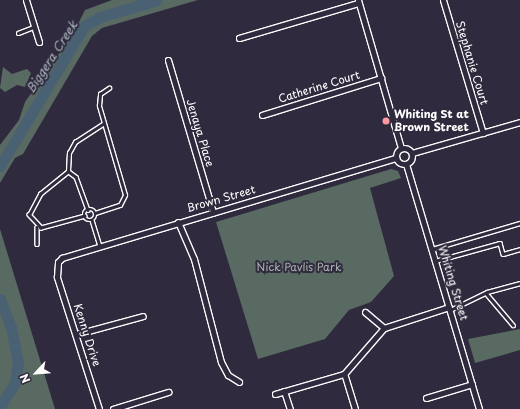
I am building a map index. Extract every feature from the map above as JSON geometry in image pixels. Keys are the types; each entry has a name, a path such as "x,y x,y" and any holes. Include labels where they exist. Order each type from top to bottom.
{"street":[{"path":"26,0 39,42"},
{"name":"Stephanie Court","path":"443,0 483,133"},
{"path":"239,38 358,1 401,148 396,158 406,164 412,153"},
{"name":"Jenaya Place","path":"168,60 214,212"},
{"name":"Catherine Court","path":"262,114 381,78"},
{"path":"401,148 412,153 520,122"},
{"name":"Brown Street","path":"57,267 62,258 178,222 396,158"},
{"name":"Whiting Street","path":"406,164 479,409"},
{"path":"178,222 194,259 221,362 228,375 239,382"},
{"name":"Kenny Drive","path":"57,267 99,409"},
{"path":"274,394 344,374 384,328 450,309"},
{"path":"365,312 384,328"},
{"path":"77,334 143,316"},
{"path":"344,374 354,409"},
{"path":"426,398 472,384"},
{"path":"284,391 290,409"},
{"path":"113,409 168,392"}],"lane":[{"path":"18,33 34,27"},
{"path":"88,210 95,213 120,205 125,195 103,124 98,98 109,88"},
{"path":"37,244 37,227 29,215 40,194 68,172 69,153 75,142 103,124"},
{"path":"68,172 76,177 88,210 85,216"},
{"path":"95,213 92,220 100,246"},
{"path":"37,227 85,216 92,220"},
{"path":"432,249 520,223"},
{"path":"436,261 500,243 503,254 520,249"},
{"path":"450,309 486,293 520,283"},
{"path":"486,293 513,325"}],"green space":[{"path":"112,0 198,0 102,28 92,36 23,154 15,158 0,183 0,145 19,120 25,102 74,32 85,10"},
{"path":"3,67 12,74 27,69 31,73 25,87 17,85 5,92 0,88"},
{"name":"Nick Pavlis Park","path":"391,169 398,171 401,178 370,188 394,276 371,302 349,310 325,339 258,359 216,222"},
{"path":"0,229 55,409 0,409"},
{"path":"520,329 520,350 475,363 468,339"}],"waterway":[{"name":"Biggera Creek","path":"0,166 84,26 100,17 157,0"},
{"name":"Biggera Creek","path":"0,299 11,327 18,363 15,383 0,406"}],"place":[{"name":"Whiting St at Brown Street","path":"386,121"}]}
